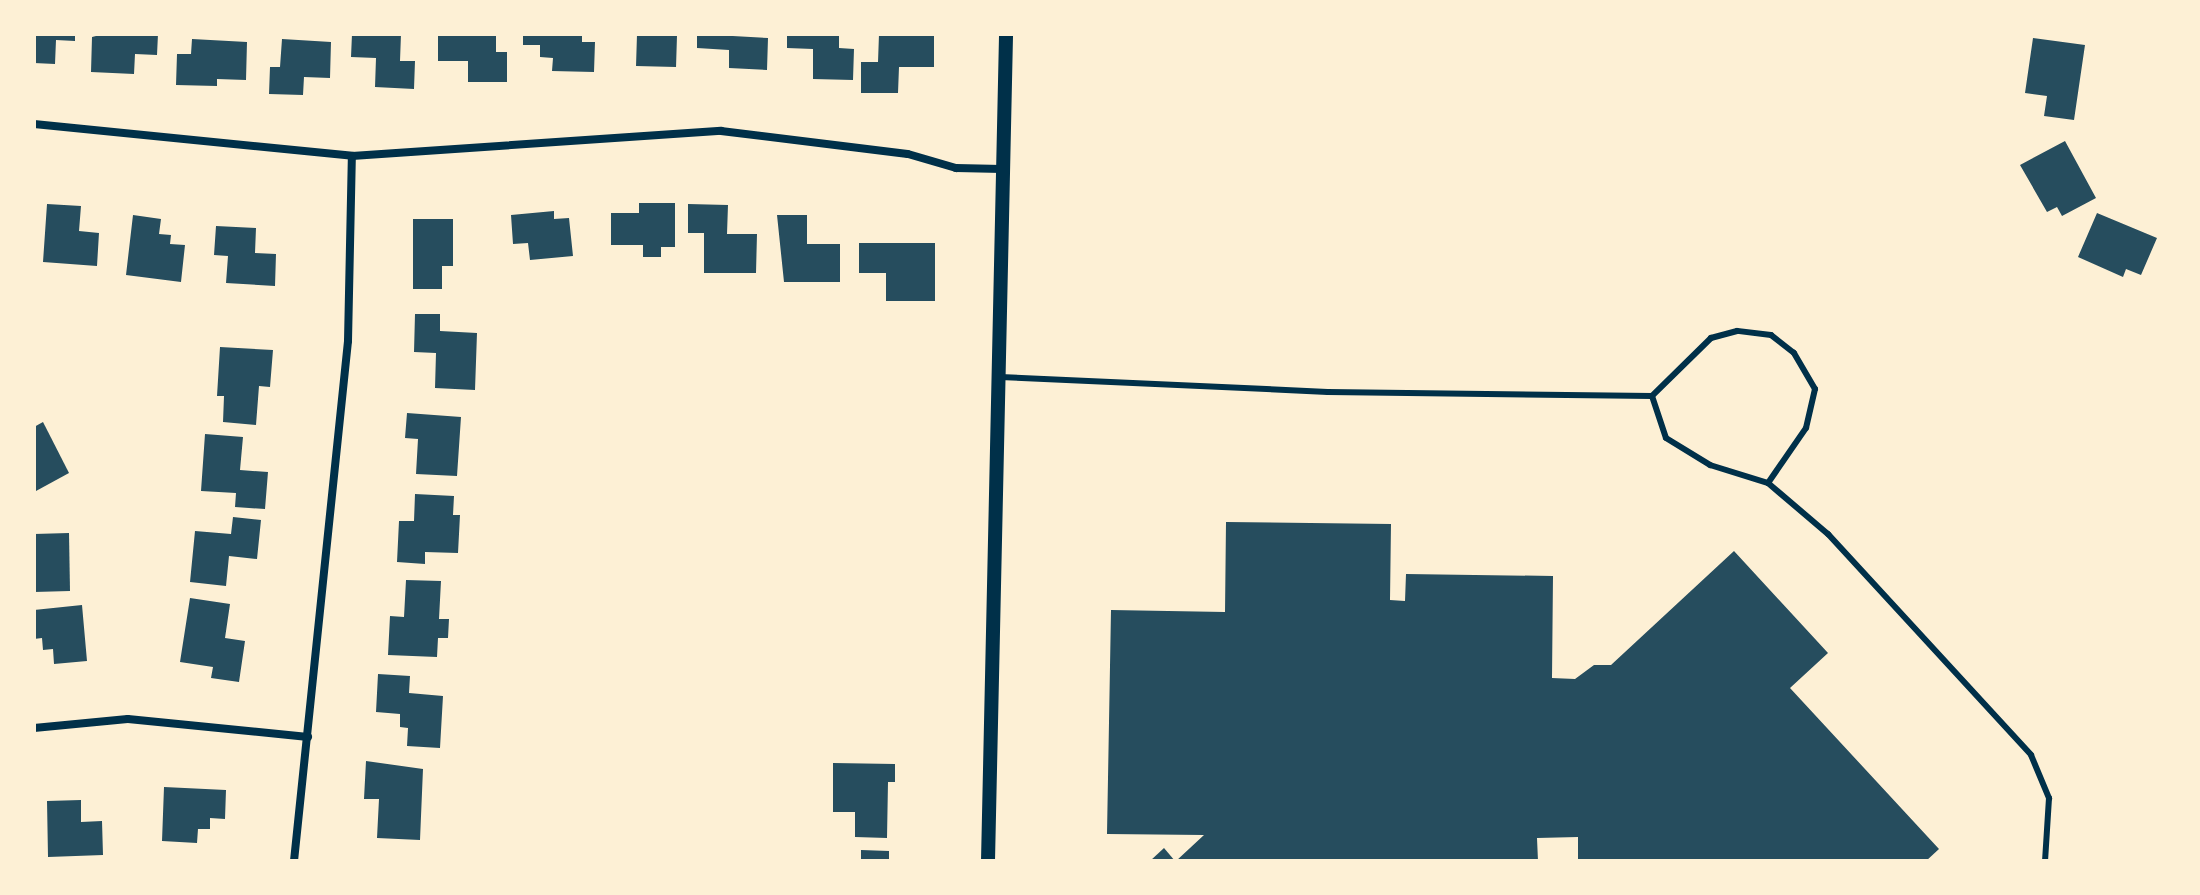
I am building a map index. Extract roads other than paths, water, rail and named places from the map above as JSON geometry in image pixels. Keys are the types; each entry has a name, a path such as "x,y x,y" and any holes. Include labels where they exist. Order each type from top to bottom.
{"street":[{"path":"988,861 1006,34"},
{"path":"34,124 352,156 721,131 908,154 956,168 1002,169"},
{"path":"294,861 348,341 352,156"},
{"path":"34,728 128,719 308,737"}],"lane":[{"path":"998,377 1328,392 1652,396 1711,338 1737,331 1771,335 1794,353 1815,389 1806,428 1768,483"},
{"path":"1652,396 1666,438 1710,465 1768,483 1828,534 2031,755 2049,798 2045,861"}]}
